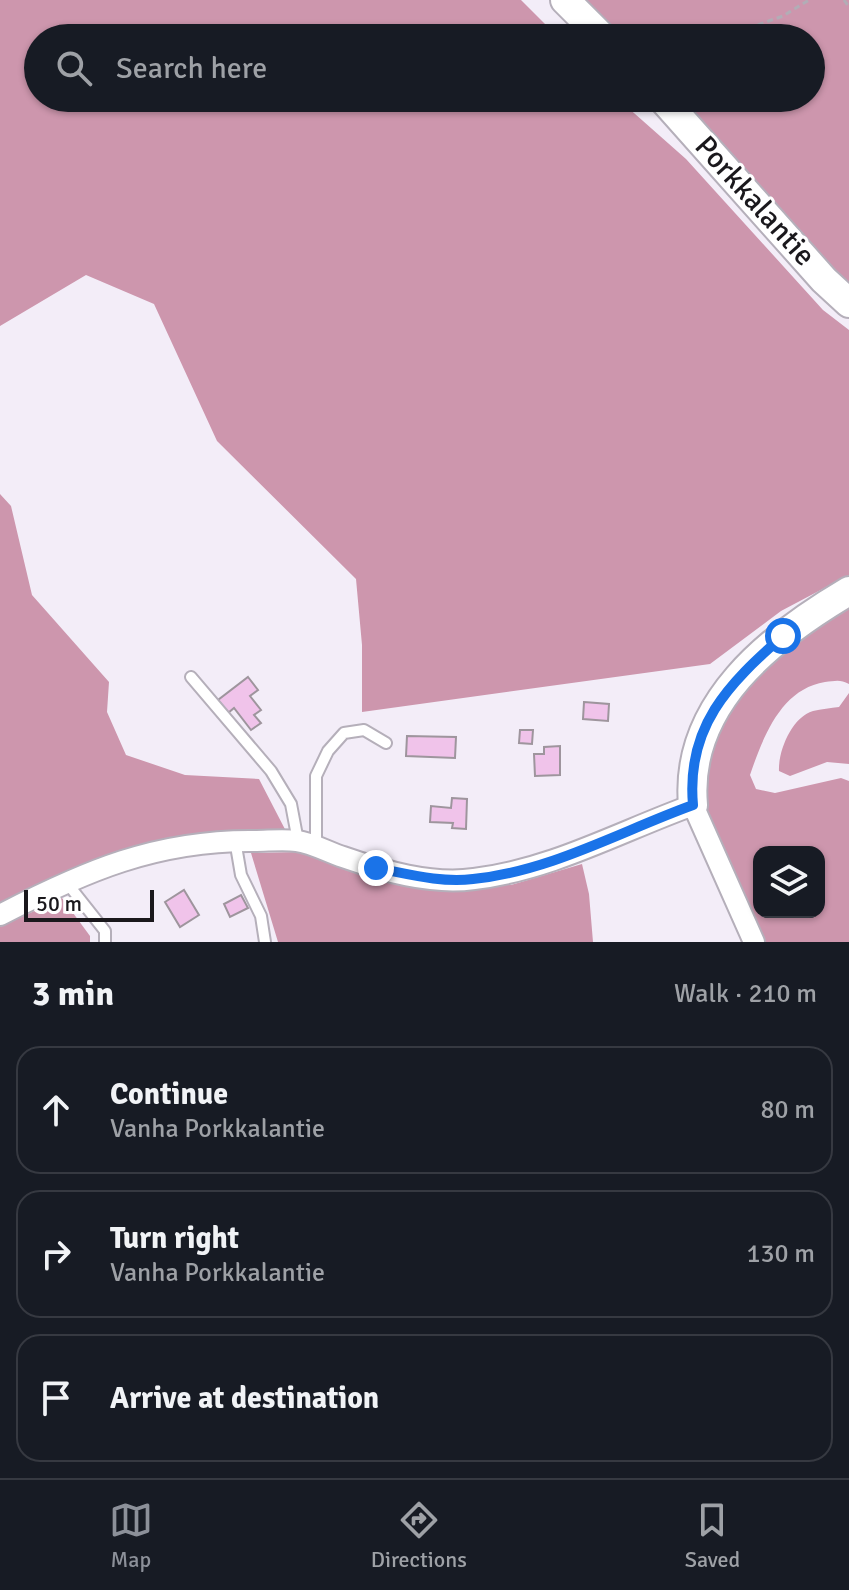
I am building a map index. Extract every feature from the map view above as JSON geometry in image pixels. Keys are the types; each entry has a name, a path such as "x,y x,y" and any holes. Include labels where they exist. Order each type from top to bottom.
{"street":[{"path":"565,0 589,24"},
{"name":"Porkkalantie","path":"674,112 824,280 849,303"},
{"path":"754,942 693,805 691,787 695,755 702,732 721,699 742,672 783,636 849,591"},
{"path":"0,915 66,881 137,855 182,846 235,840 307,844 376,868 425,878 472,880 521,870 602,843 693,805"}],"lane":[{"path":"191,677 271,771 291,804 307,844"},
{"path":"307,844 316,776 328,751 344,733 364,730 386,743"},
{"path":"235,840 241,875 261,916 265,942"},
{"path":"66,881 105,931 105,942"}],"path":[{"path":"760,24 783,16 809,0"},
{"path":"844,0 849,7"}],"shaded area":[{"path":"0,0 521,0 545,24 24,24 24,112 633,112 686,159 823,310 849,330 849,575 781,611 710,664 362,712 362,645 356,579 217,441 154,304 86,275 0,326"},
{"path":"573,0 849,0 849,294 686,112 825,112 825,24 600,24"},
{"path":"0,494 11,506 32,595 109,682 107,712 126,755 185,775 259,779 289,837 227,835 0,908"},
{"path":"849,606 849,684 840,681 810,686 785,704 761,745 750,775 756,789 775,793 841,778 849,781 849,942 761,942 704,808 703,775 725,709 779,649"},
{"path":"849,693 849,764 827,762 790,776 779,771 784,745 799,720 813,711 839,707"},
{"path":"297,852 406,880 511,885 582,864 589,894 593,942 278,942 251,853"},
{"path":"62,898 90,936 90,942 0,942 0,927"}],"building":[{"path":"248,677 258,690 250,696 261,710 254,715 261,723 251,730 234,708 228,713 218,700"},
{"path":"584,702 609,704 608,721 583,719"},
{"path":"520,730 533,730 532,744 519,743"},
{"path":"407,736 456,737 455,758 406,756"},
{"path":"560,746 560,775 535,776 534,754 544,754 544,747"},
{"path":"452,798 467,799 466,829 452,828 453,823 430,822 431,806 451,808"},
{"path":"184,890 199,915 180,927 165,902"},
{"path":"241,895 248,908 230,917 224,904"}],"route":[{"path":"376,868 425,878 472,880 521,870 602,843 693,805 691,787 702,732 721,699 742,672 783,636"}]}
